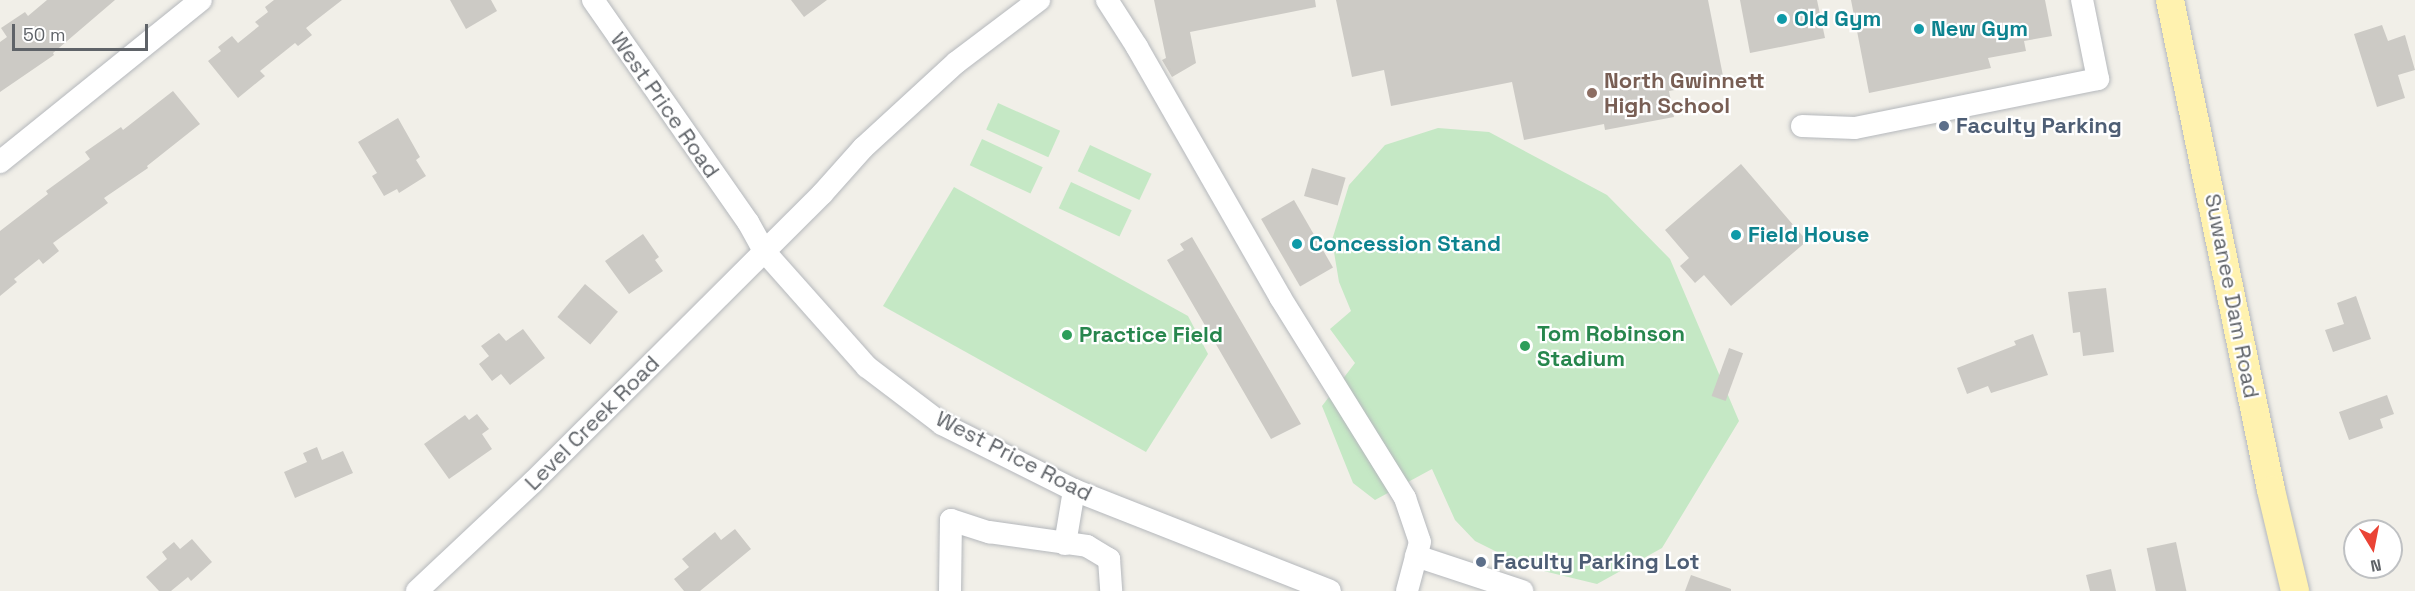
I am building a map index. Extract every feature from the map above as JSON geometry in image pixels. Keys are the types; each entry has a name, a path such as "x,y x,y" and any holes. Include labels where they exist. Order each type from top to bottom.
{"main road":[{"name":"Suwanee Dam Road","path":"2170,0 2271,490 2295,591"}],"street":[{"path":"0,162 201,0"},
{"name":"West Price Road","path":"593,0 747,222 764,251 867,367 942,424 1074,490 1330,591"},
{"name":"Level Creek Road","path":"417,591 471,543 822,194 863,148 948,70 1039,0"},
{"path":"1107,0 1137,47 1280,297 1405,498 1420,542 1407,591"},
{"path":"1802,126 1855,128 2098,79 2082,0"},
{"path":"1065,544 1074,490"},
{"path":"950,591 951,520 989,532 1087,546 1109,559 1111,591"},
{"path":"1416,556 1522,591"}],"green space":[{"path":"998,103 1060,131 1048,157 986,129"},
{"name":"Tom Robinson Stadium","path":"1438,128 1489,132 1607,195 1670,259 1739,421 1662,548 1597,584 1527,567 1475,541 1455,520 1432,469 1375,500 1353,483 1322,406 1355,363 1330,329 1351,311 1339,282 1332,240 1349,185 1385,145"},
{"path":"982,139 1043,167 1030,194 970,165"},
{"path":"1090,145 1152,174 1139,200 1078,171"},
{"path":"1071,182 1132,210 1119,237 1059,208"},
{"name":"Practice Field","path":"954,187 1188,316 1208,354 1146,452 883,306"}],"building":[{"path":"47,0 115,0 53,53 54,55 0,92 0,42 7,37 1,28 25,12 28,16"},
{"path":"274,0 342,0 306,28 312,35 298,46 295,43 260,71 265,76 238,98 208,61 221,51 218,47 232,36 238,43 259,26 255,22 268,12 265,7"},
{"path":"450,0 491,0 497,11 466,29"},
{"path":"791,0 827,0 804,17"},
{"path":"1154,0 1315,0 1316,7 1190,32 1196,63 1172,77 1162,60 1166,58"},
{"name":"North Gwinnett High School","path":"1336,0 1708,0 1724,81 1669,91 1674,117 1605,130 1604,124 1524,140 1512,82 1391,106 1384,70 1352,77"},
{"name":"North Gwinnett High School","path":"1740,0 1817,0 1825,38 1750,53"},
{"name":"New Gym","path":"1851,0 2045,0 2052,36 2024,41 2026,51 1988,58 1991,68 1869,93"},
{"path":"2382,25 2388,41 2405,35 2415,70 2398,75 2405,98 2377,107 2354,34"},
{"path":"173,91 200,124 147,166 148,168 104,198 108,203 53,243 59,251 43,264 39,259 14,279 17,282 0,296 0,231 48,194 46,191 90,159 85,152 121,127 123,130"},
{"path":"398,118 420,157 416,160 426,176 399,193 397,189 384,196 372,176 377,173 358,142"},
{"name":"Field House","path":"1741,164 1807,241 1731,306 1704,275 1695,283 1680,266 1689,258 1665,230"},
{"path":"1312,168 1346,178 1338,206 1304,196"},
{"name":"Concession Stand","path":"1294,200 1333,268 1300,287 1261,219"},
{"path":"643,234 659,257 655,260 663,271 629,294 605,261"},
{"path":"1192,237 1301,424 1271,439 1167,260 1184,250 1180,244"},
{"path":"585,284 618,312 590,345 557,317"},
{"path":"2106,288 2114,352 2083,356 2080,332 2073,333 2068,292"},
{"path":"2356,296 2371,339 2333,352 2325,330 2344,324 2337,303"},
{"path":"523,329 545,358 510,385 501,374 492,381 479,364 489,356 481,346 499,333 506,341"},
{"path":"2033,334 2048,375 1991,393 1988,386 1967,394 1957,368 2016,345 2014,341"},
{"path":"1729,348 1743,353 1726,401 1712,396"},
{"path":"2387,395 2394,414 2380,419 2383,428 2349,440 2339,412"},
{"path":"477,414 489,429 482,434 492,449 449,479 424,444 465,415 469,420"},
{"path":"317,447 322,460 343,451 353,473 295,498 284,472 307,462 303,453"},
{"path":"735,529 751,549 700,591 684,591 674,579 689,567 682,559 715,532 721,540"},
{"path":"192,539 212,562 191,581 188,577 171,591 159,591 146,577 167,559 162,552 174,542 180,549"},
{"path":"2176,542 2186,591 2156,591 2147,548"},
{"path":"2111,569 2116,591 2090,591 2086,575"},
{"path":"1691,575 1731,589 1731,591 1685,591"}],"place":[{"name":"Old Gym","path":"1782,19"},
{"name":"New Gym","path":"1919,29"},
{"name":"North Gwinnett High School","path":"1592,93"},
{"name":"Faculty Parking","path":"1944,126"},
{"name":"Field House","path":"1736,235"},
{"name":"Concession Stand","path":"1297,244"},
{"name":"Practice Field","path":"1067,335"},
{"name":"Tom Robinson Stadium","path":"1525,346"},
{"name":"Faculty Parking Lot","path":"1481,562"}]}
